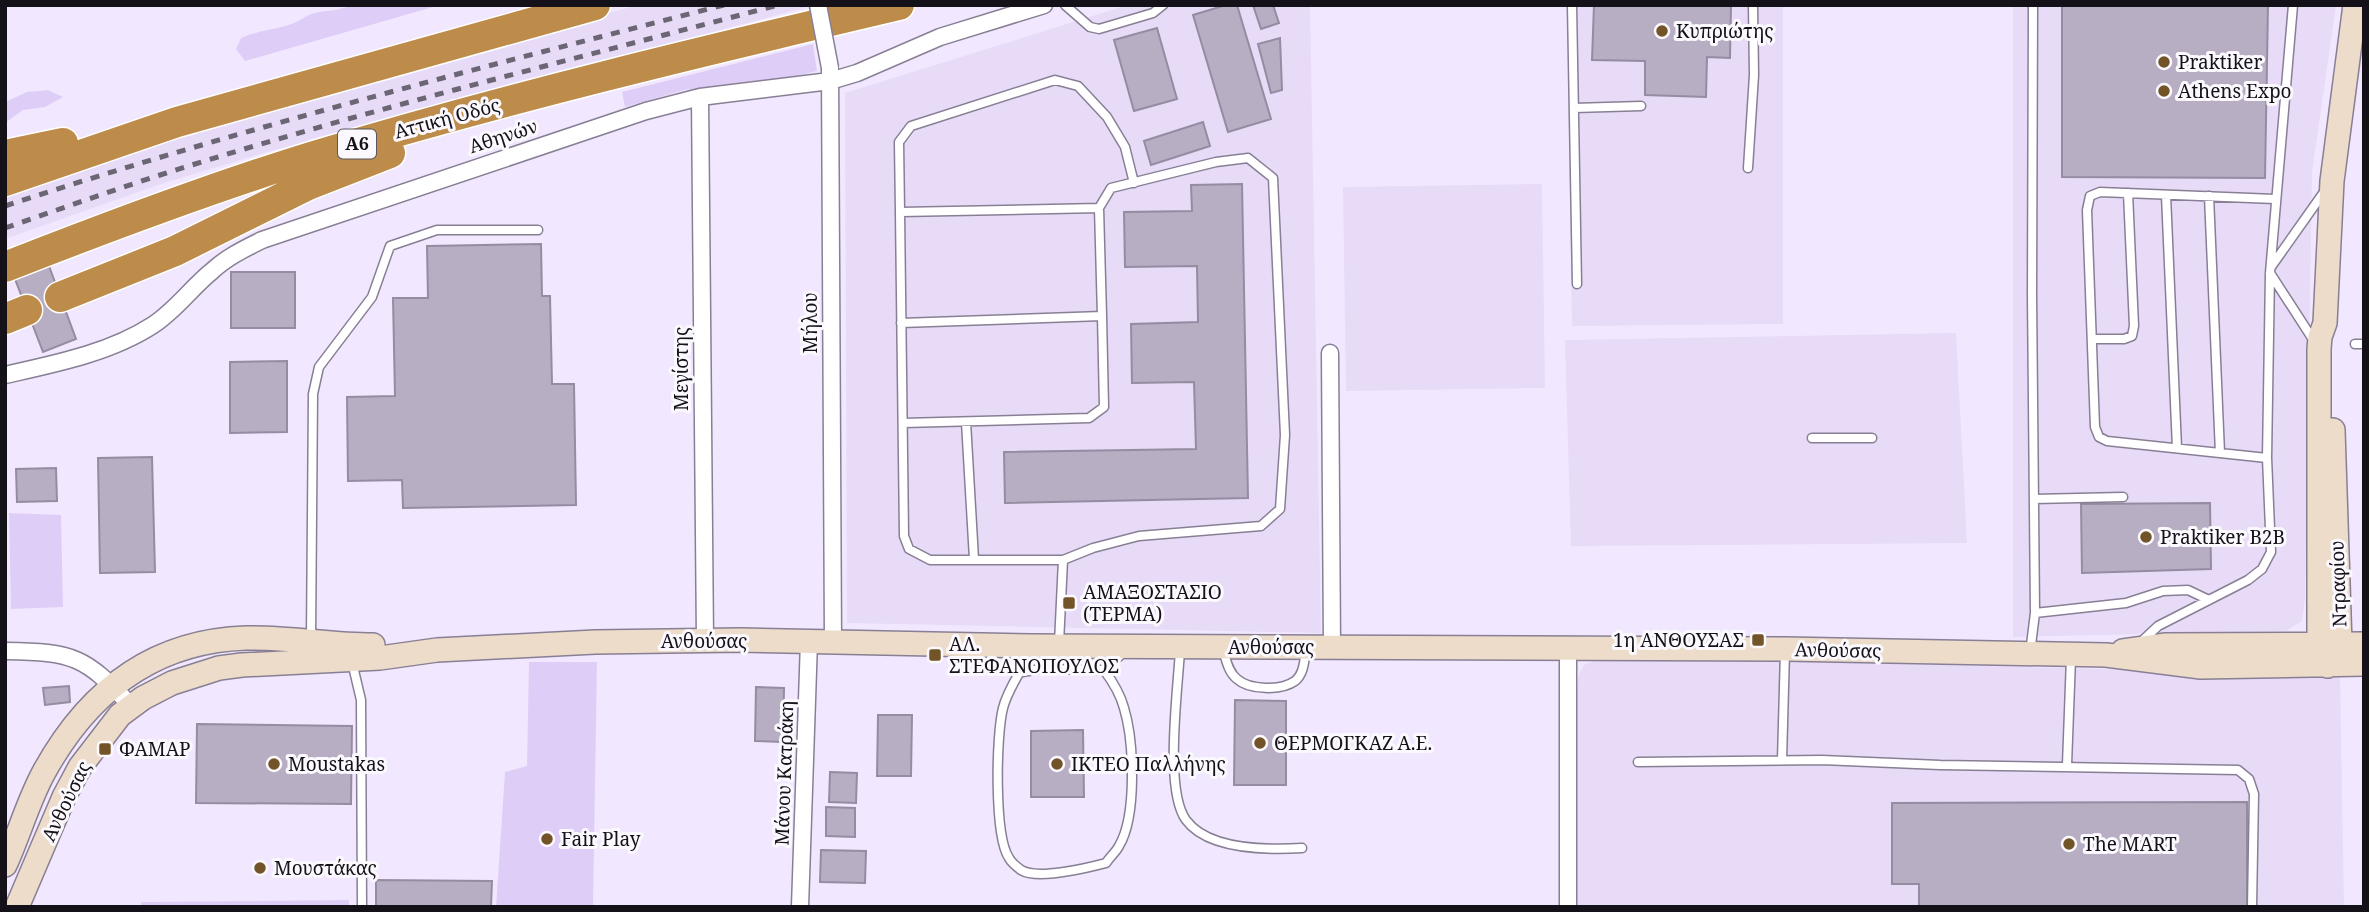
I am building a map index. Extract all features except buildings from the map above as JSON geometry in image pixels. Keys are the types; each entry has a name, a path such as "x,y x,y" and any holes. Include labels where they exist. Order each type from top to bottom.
{"highway":[{"path":"5,181 177,122 595,5"},
{"name":"Αττική Οδός","path":"5,267 168,206 312,157 452,116 717,48 899,5"},
{"path":"61,297 176,251 309,185 369,160 663,69 717,48"},
{"path":"5,155 177,122"}],"street":[{"name":"Μήλου","path":"818,5 830,74 833,642"},
{"name":"Αθηνών","path":"5,375 127,340 154,324 185,299 210,272 234,254 262,240 646,111 700,97 830,74 857,73 940,37 1044,5"},
{"name":"Ντραφίου","path":"2329,644 2319,349 2325,323 2332,181 2356,5"},
{"name":"Μεγίστης","path":"700,97 705,641"},
{"name":"Ντραφίου","path":"2325,323 2330,347 2328,666"},
{"path":"1330,353 1332,646"},
{"name":"Ανθούσας","path":"5,865 49,764 79,719 112,685 152,660 194,644 243,638 415,646 437,650"},
{"name":"Ανθούσας","path":"17,907 79,767 120,715 172,683 219,668 242,665 351,660 413,655 437,650 595,642 705,641 1032,646 1785,649 2106,655 2202,667 2364,664"},
{"name":"Μάνου Κατράκη","path":"800,907 809,641"},
{"name":"Ανθούσας","path":"2106,655 2135,648 2190,644 2364,644"},
{"path":"1567,907 1569,649"},
{"path":"5,651 48,652 73,658 91,666 132,707"}],"lane":[{"path":"1065,5 1090,27 1099,29 1153,13 1163,5"},
{"path":"1572,5 1577,285"},
{"path":"1748,168 1754,75 1753,5"},
{"path":"2030,654 2035,614 2033,5"},
{"path":"2135,648 2158,626 2248,580 2262,569 2271,552 2267,458 2270,270 2293,5"},
{"path":"902,423 1089,418 1104,407 1099,208 1111,188 1134,183 1216,162 1248,158 1273,178 1285,435 1280,509 1261,526 1139,536 1093,548 1063,560 930,560 909,549 904,537 902,423 899,142 911,126 1055,80 1078,86 1107,117 1125,147 1134,183"},
{"path":"1574,108 1641,106"},
{"path":"2270,270 2332,181"},
{"path":"2267,458 2107,441 2099,437 2095,427 2087,210 2090,196 2099,192 2275,199"},
{"path":"2092,339 2124,339 2132,336 2134,326 2128,193"},
{"path":"2166,195 2178,448"},
{"path":"2209,196 2220,453"},
{"path":"900,212 1099,208"},
{"path":"311,642 313,394 319,367 372,297 390,246 437,230 538,230"},
{"path":"2270,270 2319,349"},
{"path":"901,323 1102,316"},
{"path":"966,422 974,559"},
{"path":"1812,438 1872,438"},
{"path":"2034,499 2123,497"},
{"path":"1059,646 1063,560"},
{"path":"2035,614 2126,603 2163,591 2188,590 2209,600"},
{"path":"1032,646 1022,673 1008,693 1002,711 997,773 1000,825 1008,858 1023,871 1050,874 1106,863 1120,845 1131,806 1131,760 1125,709 1117,687 1104,670"},
{"path":"1022,673 1041,669 1104,670 1130,646"},
{"path":"1222,647 1228,666 1236,679 1252,687 1282,686 1296,680 1303,668 1306,646"},
{"path":"1180,647 1174,747 1175,783 1177,804 1186,820 1202,836 1245,847 1273,850 1302,848"},
{"path":"1782,760 1785,649"},
{"path":"2067,765 2071,655"},
{"path":"351,660 361,700 362,907"},
{"path":"1638,762 1782,760 2238,770 2249,779 2254,794 2252,907"}],"shaded area":[{"path":"352,5 440,5 245,61 236,49 241,38 247,35 288,25 314,13"},
{"path":"639,5 814,5 260,154 161,184 5,239 5,191 107,156 535,32"},
{"path":"1128,5 1310,5 1321,633 847,623 845,93"},
{"path":"1567,5 1783,5 1783,324 1572,326"},
{"path":"2013,5 2336,5 2312,172 2305,598 2302,621 2286,631 2013,637"},
{"path":"813,44 817,71 797,76 684,90 625,107 622,92"},
{"path":"48,90 63,97 45,107 23,110 5,123 5,102 27,92"},
{"path":"1542,184 1545,388 1346,391 1343,187"},
{"path":"1956,333 1967,543 1571,546 1565,340"},
{"path":"9,513 61,515 63,607 11,609"},
{"path":"1596,660 1742,660 2340,675 2344,907 1576,907 1575,698 1579,674 1584,665"},
{"name":"Fair Play","path":"529,662 597,662 593,907 496,907 505,772 527,766"},
{"path":"349,900 349,907 141,907 141,902"}],"railway":[{"path":"5,206 273,124 724,5"},
{"path":"5,228 237,151 468,86 778,5"}],"place":[{"name":"Κυπριώτης","path":"1662,31"},
{"name":"Praktiker","path":"2164,62"},
{"name":"Athens Expo","path":"2164,91"},
{"name":"Praktiker B2B","path":"2146,537"},
{"name":"ΑΜΑΞΟΣΤΑΣΙΟ (ΤΕΡΜΑ)","path":"1069,603"},
{"name":"1η ΑΝΘΟΥΣΑΣ","path":"1758,640"},
{"name":"ΑΛ. ΣΤΕΦΑΝΟΠΟΥΛΟΣ","path":"935,655"},
{"name":"ΘΕΡΜΟΓΚΑΖ Α.Ε.","path":"1260,743"},
{"name":"ΦΑΜΑΡ","path":"105,749"},
{"name":"Moustakas","path":"274,764"},
{"name":"ΙΚΤΕΟ Παλλήνης","path":"1057,764"},
{"name":"Fair Play","path":"547,839"},
{"name":"The MART","path":"2069,844"},
{"name":"Μουστάκας","path":"260,868"}]}
